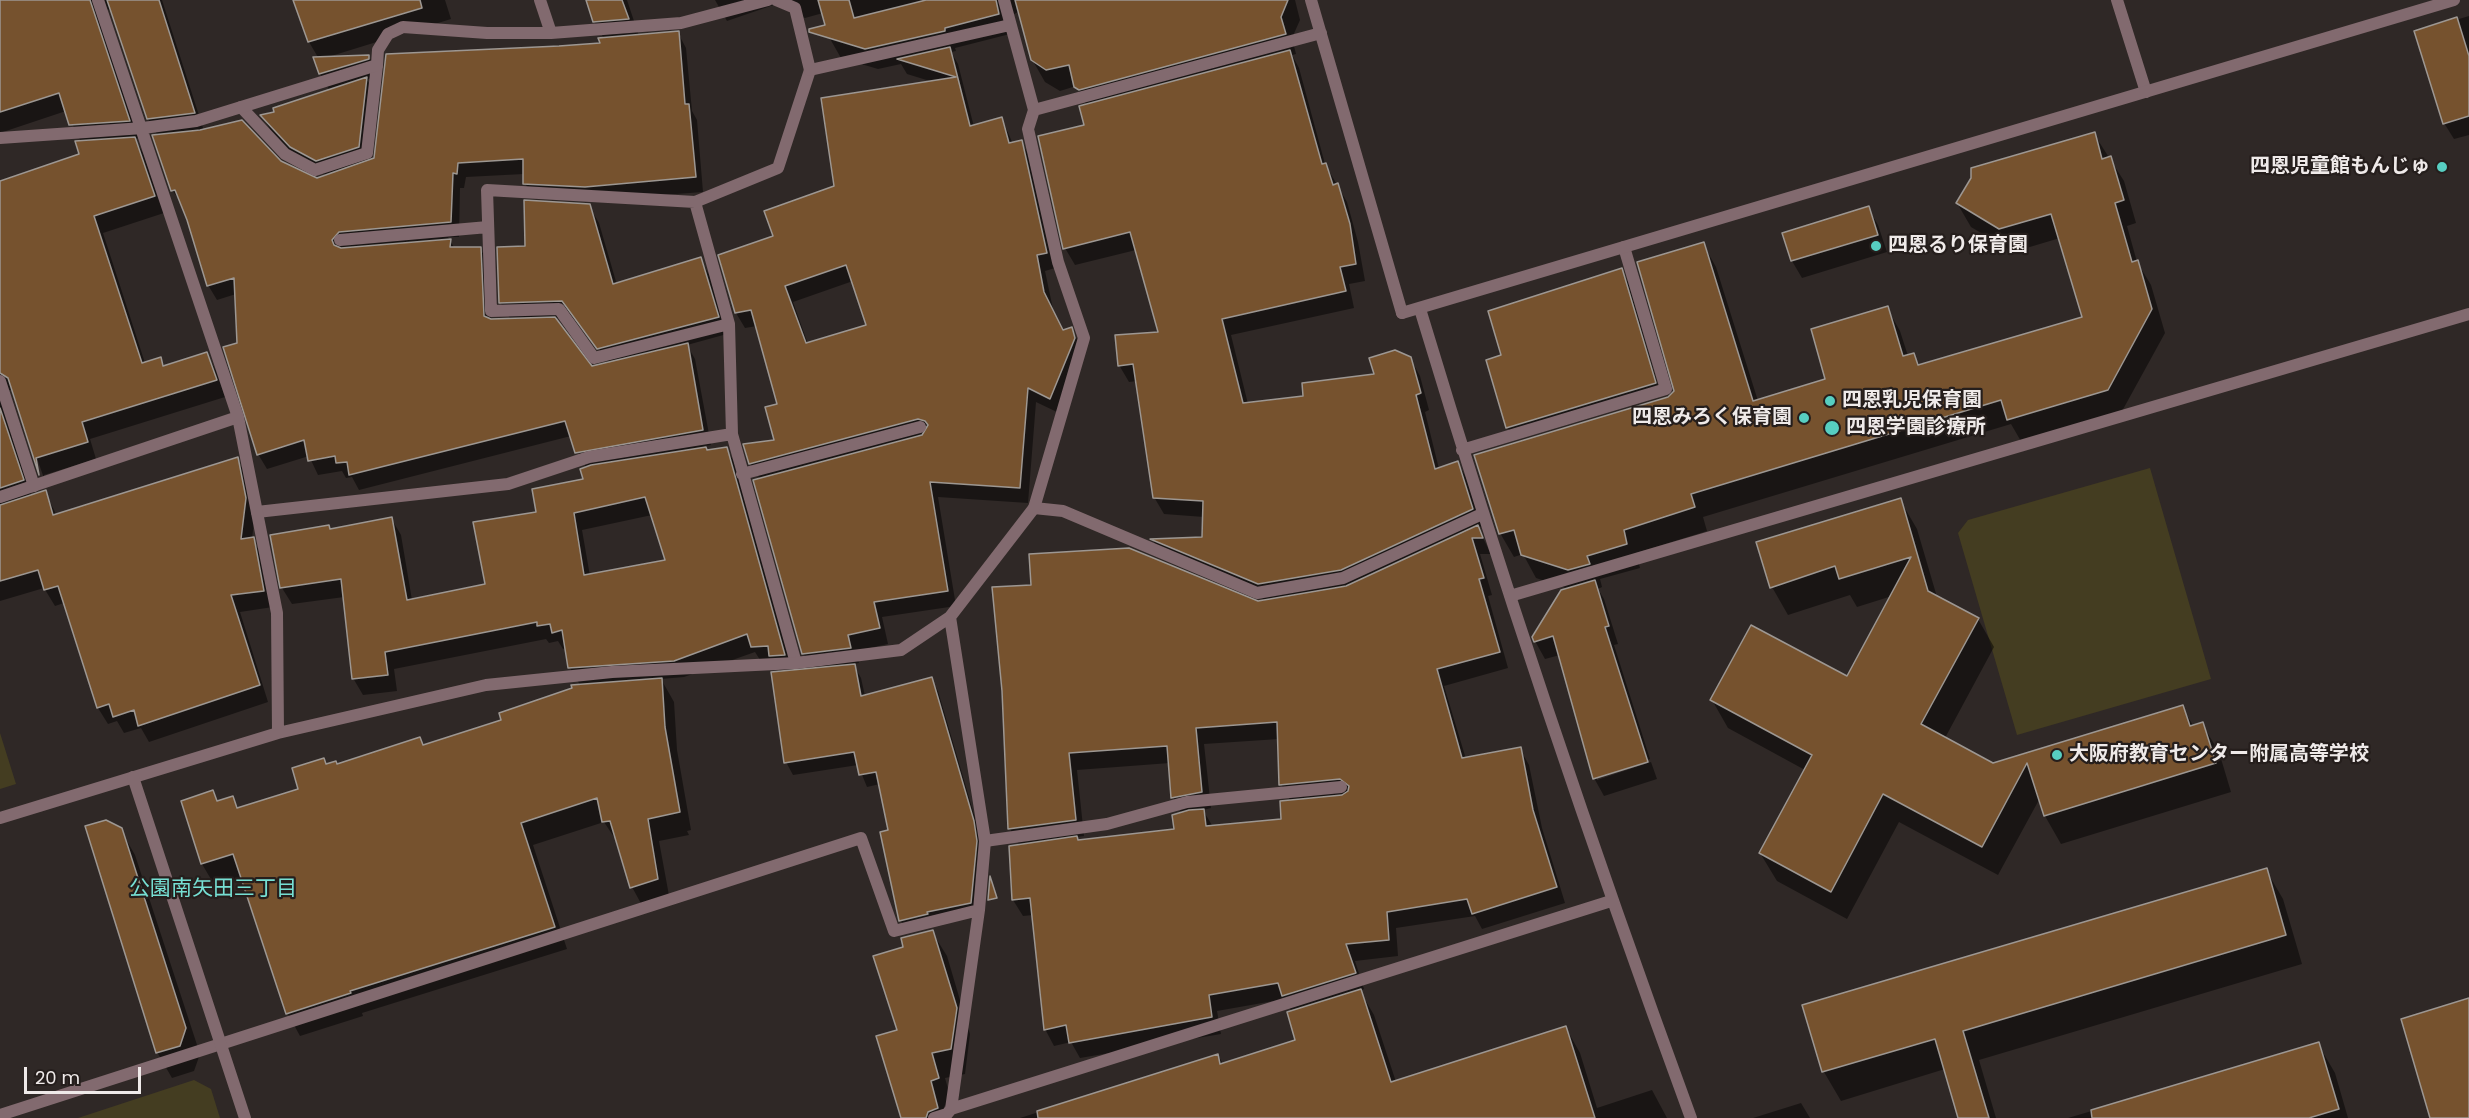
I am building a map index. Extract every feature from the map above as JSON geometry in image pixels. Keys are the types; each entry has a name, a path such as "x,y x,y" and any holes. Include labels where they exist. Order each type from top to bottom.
{"street":[{"path":"98,0 143,128 237,417 277,613 278,733"},
{"path":"540,0 551,33"},
{"path":"241,107 285,154 315,170 367,153 378,50 388,34 403,27 487,33 551,33 681,23 768,0"},
{"path":"729,324 594,358 559,309 491,311 487,190 695,202 778,168 810,70 795,8 776,0"},
{"path":"0,818 278,733 486,685 612,672 796,663 901,650 950,617 1034,508 1084,338 1058,262 1028,129 1034,110 1004,0"},
{"path":"1311,0 1401,313 2454,0"},
{"path":"2117,0 2146,92"},
{"path":"810,70 1011,25"},
{"path":"1034,110 1321,33"},
{"path":"0,138 143,128 196,121 377,64"},
{"path":"695,202 729,324 732,434 796,663"},
{"path":"340,240 488,226"},
{"path":"1462,450 1666,389 1624,247"},
{"path":"1420,309 1482,514 1611,901 1691,1118"},
{"path":"1510,596 2469,314"},
{"path":"0,381 34,486"},
{"path":"0,497 237,417"},
{"path":"742,474 920,427"},
{"path":"257,512 508,484 589,457 732,434"},
{"path":"1034,508 1064,511 1257,593 1343,578 1482,514"},
{"path":"949,1114 979,910 985,842 950,617"},
{"path":"133,777 245,1118"},
{"path":"985,842 1107,824 1187,802 1341,787"},
{"path":"0,1115 861,838 894,931 979,910"},
{"path":"934,1118 1611,901"}],"shaded area":[{"path":"2150,468 2211,679 2017,735 1958,533 1968,520"},
{"path":"0,733 16,784 0,789"},
{"path":"194,1080 211,1089 220,1118 78,1118"}],"building":[{"path":"0,0 90,0 130,121 69,125 59,93 0,112"},
{"path":"107,0 159,0 195,113 147,119"},
{"path":"293,0 420,0 422,8 308,42"},
{"path":"586,0 622,0 629,19 593,22"},
{"path":"818,0 849,0 854,18 926,0 996,0 999,14 945,28 945,31 865,49 809,32 809,29 825,25"},
{"path":"1015,0 1288,0 1281,17 1286,34 1079,90 1074,87 1069,65 1046,70 1031,60"},
{"path":"2457,17 2469,56 2469,116 2443,124 2414,31"},
{"path":"679,31 685,104 689,104 696,177 585,187 523,184 523,159 458,163 457,174 453,173 451,222 339,232 332,240 334,245 341,248 451,239 450,247 481,247 484,316 491,319 555,317 592,366 688,343 703,430 575,453 565,421 349,475 347,462 336,463 335,456 308,461 304,440 257,455 223,347 237,343 234,278 207,286 187,220 175,190 171,191 152,135 200,130 242,120 281,161 317,178 374,158 386,54 600,43 598,38"},
{"path":"950,47 970,126 1002,117 1009,143 1022,140 1047,253 1037,255 1044,292 1063,330 1072,327 1075,338 1050,399 1028,388 1020,488 930,482 948,591 874,602 880,628 848,635 851,648 802,654 753,480 922,435 928,425 925,421 918,419 749,464 743,444 774,440 765,407 777,404 751,310 735,313 718,255 773,236 764,211 834,186 821,98 956,77 897,59","holes":["846,265 866,325 806,343 785,286"]},
{"path":"1290,50 1322,164 1326,163 1333,185 1338,183 1350,224 1356,264 1340,267 1346,291 1222,319 1243,403 1303,396 1302,383 1374,374 1369,358 1395,350 1411,357 1421,393 1416,395 1435,469 1458,461 1473,509 1341,570 1258,584 1150,539 1202,537 1203,501 1153,498 1133,364 1118,366 1115,335 1158,332 1130,232 1063,249 1038,136 1084,125 1079,106"},
{"path":"369,55 369,59 319,74 313,57"},
{"path":"367,77 359,147 316,161 290,147 260,115 274,112 273,108"},
{"path":"2095,132 2102,159 2111,156 2124,200 2115,203 2132,262 2138,260 2152,309 2108,390 2007,420 2001,400 1691,494 1695,507 1624,530 1627,544 1587,556 1590,564 1568,570 1521,555 1514,530 1499,534 1474,455 1668,397 1674,391 1637,262 1704,242 1753,401 1825,379 1811,329 1888,306 1903,356 1914,353 1918,365 2082,317 2051,214 1999,229 1956,203 1971,178 1971,168"},
{"path":"135,137 155,196 94,216 142,363 161,357 163,366 207,352 217,380 82,422 88,442 36,458 39,475 8,378 0,373 0,181 79,154 75,141"},
{"path":"524,200 590,204 613,284 701,257 719,317 597,349 562,301 499,303 497,247 525,246"},
{"path":"1869,206 1878,235 1791,261 1782,233"},
{"path":"1622,268 1656,383 1506,428 1486,360 1501,355 1488,311"},
{"path":"0,408 24,480 0,488"},
{"path":"706,447 707,450 727,447 785,655 769,656 768,646 751,647 747,634 674,661 568,668 562,630 552,633 550,624 537,626 537,622 385,652 388,675 352,679 341,579 280,588 270,535 329,525 330,529 392,517 407,600 485,584 473,522 536,512 532,489 583,479 580,469 591,465","holes":["645,497 665,560 584,575 574,513"]},
{"path":"238,457 246,498 241,539 254,537 264,591 231,595 260,685 138,726 134,710 113,717 109,704 97,708 58,586 44,590 38,570 0,581 0,505 46,490 53,515"},
{"path":"1901,498 1928,591 1979,618 1921,724 1993,763 2183,705 2190,726 2203,722 2216,763 2044,816 2027,763 1982,847 1883,794 1831,892 1759,853 1812,755 1710,700 1751,625 1847,676 1911,557 1839,579 1835,566 1770,588 1756,542"},
{"path":"1478,525 1483,538 1472,538 1484,578 1479,579 1500,652 1437,669 1462,758 1521,747 1533,810 1557,887 1472,914 1467,899 1387,912 1389,940 1346,944 1356,973 1282,996 1278,983 1209,995 1212,1017 1069,1043 1066,1025 1044,1030 1030,898 1012,900 1009,846 1077,836 1078,840 1174,829 1172,815 1189,810 1204,809 1206,826 1281,819 1280,801 1342,795 1348,791 1349,786 1340,779 1279,785 1277,722 1196,728 1202,792 1171,798 1167,746 1069,753 1076,820 1008,829 1002,691 992,587 1031,585 1029,554 1129,548 1258,601 1346,586"},
{"path":"1595,580 1609,626 1605,627 1648,762 1593,779 1553,636 1534,642 1532,637 1561,590"},
{"path":"855,664 861,696 932,677 974,821 977,841 971,903 927,912 928,914 899,921 880,832 888,830 876,772 859,775 854,752 784,763 771,672"},
{"path":"662,678 665,727 680,812 648,819 658,879 630,888 610,821 602,822 597,798 521,823 555,927 350,991 351,993 286,1014 233,854 201,864 181,801 213,790 217,801 233,796 237,808 298,789 292,768 324,758 326,764 336,761 337,764 420,737 423,745 501,720 499,713 572,688 571,685"},
{"path":"106,820 122,828 186,1028 180,1046 156,1053 85,826"},
{"path":"2267,868 2286,935 1963,1031 1989,1118 1958,1118 1935,1039 1822,1072 1802,1005"},
{"path":"990,876 997,898 988,900"},
{"path":"933,930 957,1008 951,1049 932,1053 939,1078 931,1081 938,1108 928,1112 926,1118 901,1118 876,1036 897,1030 873,956 903,947 901,938"},
{"path":"1361,989 1391,1082 1566,1026 1595,1118 1038,1118 1037,1111 1218,1054 1220,1064 1295,1040 1287,1012"},
{"path":"2469,998 2469,1118 2430,1118 2401,1019"},
{"path":"2319,1042 2339,1109 2309,1118 2092,1118 2091,1110"}],"place":[{"name":"四恩児童館もんじゅ","path":"2442,167"},
{"name":"四恩るり保育園","path":"1876,246"},
{"name":"四恩乳児保育園","path":"1830,401"},
{"name":"四恩みろく保育園","path":"1804,418"},
{"name":"四恩学園診療所","path":"1832,428"},
{"name":"大阪府教育センター附属高等学校","path":"2057,755"}],"district":[{"name":"公園南矢田三丁目","path":"213,890"}]}
